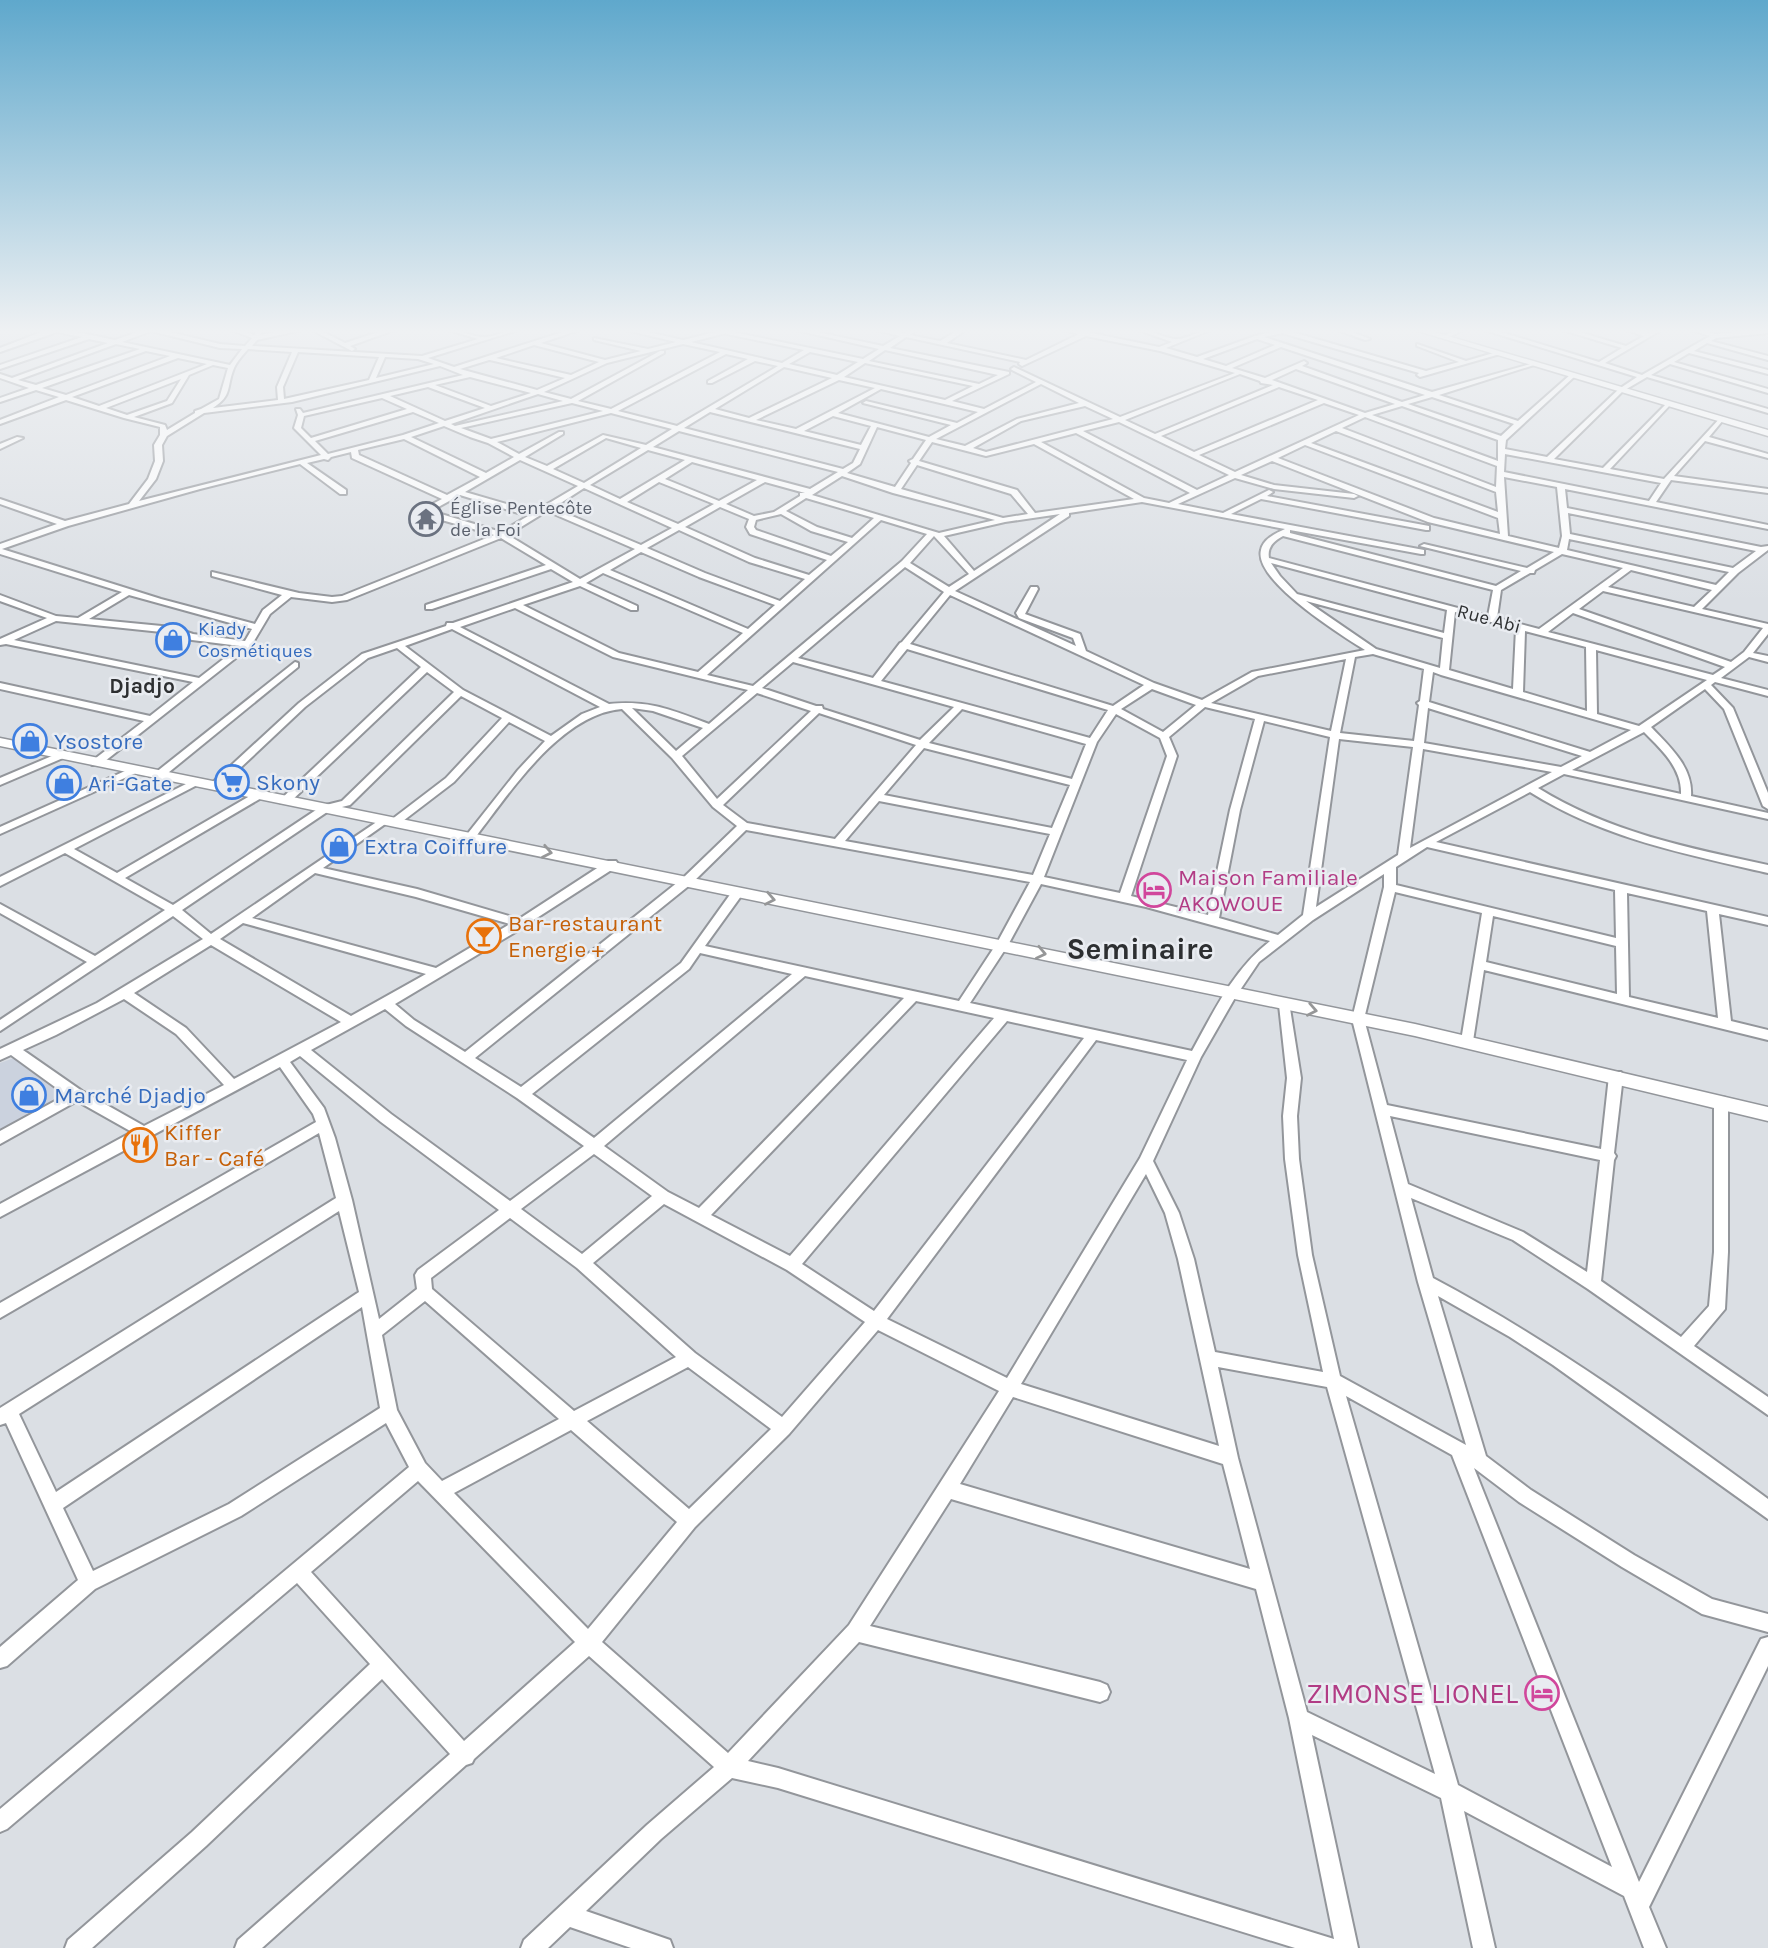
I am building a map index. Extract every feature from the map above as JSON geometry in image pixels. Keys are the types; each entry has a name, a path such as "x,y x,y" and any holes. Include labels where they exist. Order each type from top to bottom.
{"main road":[{"path":"1725,420 1768,431"},
{"path":"1729,420 1768,431"},
{"path":"0,743 612,864 1467,1041 1768,1114"}],"street":[{"path":"134,420 163,430 184,420"},
{"path":"299,420 297,428 328,458"},
{"path":"311,440 378,420"},
{"path":"437,420 458,427 472,436 491,440 520,457 752,560 810,578"},
{"path":"0,549 65,524 132,505 355,451 460,420"},
{"path":"458,427 489,420"},
{"path":"491,440 575,420"},
{"path":"645,420 1005,520"},
{"path":"215,574 290,593 333,600 344,598 502,535 693,420"},
{"path":"750,420 863,448"},
{"path":"797,432 819,420"},
{"path":"856,420 986,454 1118,420 1235,475 1275,487 1371,498"},
{"path":"937,420 958,425"},
{"path":"896,491 913,460 930,439 968,420"},
{"path":"966,449 1019,420"},
{"path":"1153,438 1196,420"},
{"path":"1193,456 1278,420"},
{"path":"1172,504 1355,420"},
{"path":"1379,420 1500,464"},
{"path":"1445,420 1502,439"},
{"path":"1509,420 1518,423"},
{"path":"1504,537 1500,491 1502,439 1522,420"},
{"path":"1548,460 1590,420"},
{"path":"1605,470 1653,420"},
{"path":"1652,502 1668,479 1720,420"},
{"path":"659,480 753,518 780,511 805,493 856,464 875,425"},
{"path":"1336,429 1500,491"},
{"path":"132,505 152,480 163,430"},
{"path":"1076,430 1195,492"},
{"path":"561,433 424,512 502,535 580,583 634,608"},
{"path":"547,469 606,436 764,479 878,519 935,534 1005,520 1142,500 1531,571"},
{"path":"405,437 485,476"},
{"path":"0,447 19,438"},
{"path":"1704,438 1768,457"},
{"path":"1036,442 1142,500"},
{"path":"1305,443 1503,517"},
{"path":"355,451 355,456 447,498"},
{"path":"1502,451 1605,470 1768,491"},
{"path":"622,501 692,459"},
{"path":"1274,459 1429,524"},
{"path":"913,460 1014,492 1033,516"},
{"path":"303,463 343,492"},
{"path":"1501,474 1768,527"},
{"path":"215,786 302,705 365,656 580,583 764,479"},
{"path":"1282,533 1496,589 1563,551 1566,536 1561,486"},
{"path":"1224,515 1262,497 1275,487"},
{"path":"461,490 462,493 534,515"},
{"path":"1262,497 1504,537 1716,588"},
{"path":"1352,513 1371,498"},
{"path":"0,501 65,524"},
{"path":"0,511 13,506"},
{"path":"547,508 639,549 780,604"},
{"path":"1565,510 1765,548"},
{"path":"780,511 814,529 851,540"},
{"path":"875,682 949,591 1069,512"},
{"path":"1331,534 1342,512"},
{"path":"753,518 750,527 754,532 833,559"},
{"path":"701,675 878,519"},
{"path":"1415,567 1429,524"},
{"path":"1294,527 1269,542 1264,551 1265,559 1293,595 1331,625 1373,651 1643,729 1683,772 1688,784 1686,799"},
{"path":"935,534 973,574"},
{"path":"676,756 905,563 935,534"},
{"path":"1566,536 1735,571"},
{"path":"1696,610 1716,588 1765,548"},
{"path":"0,549 128,592 258,628"},
{"name":"Rue Abi","path":"1265,559 1591,646 1710,683 1768,693"},
{"path":"905,563 949,591 1150,684 1203,704 1335,735 1418,745 1559,770 1768,816"},
{"path":"429,607 552,566"},
{"path":"1540,633 1630,567"},
{"path":"603,570 748,632"},
{"path":"532,1948 569,1916 654,1832 729,1767 856,1632 1009,1388 1146,1161 1195,1057 1231,993 1255,959 1277,939 1309,917 1425,844 1559,770 1643,729 1747,654 1768,627 1601,588"},
{"path":"1034,589 1020,612 1022,616 1077,636 1082,653"},
{"path":"1492,620 1496,589"},
{"path":"82,619 128,592"},
{"path":"96,763 248,644 266,612 290,593"},
{"path":"1293,595 1446,636"},
{"path":"0,598 55,618 172,630 192,637 248,644"},
{"path":"515,605 616,654 819,708 922,744 1076,783"},
{"path":"1444,673 1451,609"},
{"path":"1571,609 1732,666"},
{"path":"2,642 55,618"},
{"path":"450,625 609,708"},
{"path":"1518,694 1521,627"},
{"path":"2,642 200,681"},
{"path":"397,644 460,692 550,740"},
{"path":"903,645 1114,709 1164,736 1172,756 1124,898"},
{"path":"1591,646 1592,715"},
{"path":"1164,736 1203,704 1255,674 1373,651"},
{"path":"1747,654 1768,659"},
{"path":"1309,917 1335,735 1350,656"},
{"path":"792,659 1093,742"},
{"path":"159,775 295,665"},
{"path":"285,801 427,667"},
{"path":"1429,668 1397,861 1358,1020 1426,1282 1479,1461"},
{"path":"1710,683 1728,708 1768,806"},
{"path":"962,1006 1002,945 1037,880 1093,742 1114,709 1150,684"},
{"path":"0,686 150,719"},
{"path":"0,1026 326,808 346,803 460,692"},
{"path":"1422,703 1589,755"},
{"path":"623,705 676,756 717,805 744,827 1124,898 1213,918 1277,939"},
{"path":"470,837 550,740 569,725 623,705 646,706 709,727"},
{"path":"837,843 922,744 960,706"},
{"path":"717,805 819,708"},
{"path":"6,1052 125,993 389,821 450,780 507,718"},
{"path":"1213,918 1235,810 1260,719"},
{"path":"0,782 59,756"},
{"path":"0,831 134,770"},
{"path":"0,882 196,783"},
{"path":"1530,787 1550,802 1607,831 1768,869"},
{"path":"118,877 259,795"},
{"path":"876,797 1057,832"},
{"path":"465,1059 687,881 744,827"},
{"path":"1425,844 1768,921"},
{"path":"66,849 174,910 210,939 351,1022"},
{"path":"0,1211 351,1022 524,924 612,864"},
{"path":"312,869 417,893 524,924"},
{"path":"1390,887 1621,943"},
{"path":"1621,890 1623,1000"},
{"path":"522,1094 626,1016 685,966 738,892"},
{"path":"0,908 94,961"},
{"path":"1467,1041 1488,910"},
{"path":"1713,910 1725,1025"},
{"path":"242,919 437,973"},
{"path":"699,949 1195,1057"},
{"path":"1480,965 1768,1035"},
{"path":"689,1521 571,1422 425,1292 423,1275 593,1146 802,972"},
{"path":"125,993 181,1031 232,1085"},
{"path":"701,1216 913,996"},
{"path":"384,1002 465,1059 522,1094 663,1196 792,1265 876,1321 1009,1388 1230,1458"},
{"path":"1285,1005 1294,1078 1290,1116 1294,1173 1305,1255 1333,1381 1450,1793 1484,1948"},
{"path":"792,1265 1003,1015"},
{"path":"248,1947 589,1643 689,1521 783,1427 876,1321 1093,1035"},
{"path":"300,1049 582,1263 689,1358 783,1427"},
{"path":"6,1052 144,1132"},
{"path":"281,1059 313,1104 323,1124 368,1295 389,1412 419,1469 589,1643 729,1767 778,1778 1330,1948"},
{"path":"1593,1284 1616,1076"},
{"path":"0,1138 77,1095"},
{"path":"1682,1347 1717,1309 1721,1252 1721,1102"},
{"path":"1380,1109 1609,1156"},
{"path":"0,1311 323,1124"},
{"path":"1146,1161 1172,1213 1230,1458 1299,1718 1334,1874 1347,1948"},
{"path":"1403,1188 1518,1236 1593,1284 1768,1407"},
{"path":"582,1263 663,1196"},
{"path":"89,1583 4,1414 345,1200"},
{"path":"1426,1282 1494,1318 1655,1426 1768,1510"},
{"path":"375,1332 425,1292"},
{"path":"52,1505 368,1295"},
{"path":"442,1490 689,1358"},
{"path":"1207,1358 1333,1381 1479,1461 1525,1496 1628,1561 1709,1607 1768,1623"},
{"path":"0,1659 89,1583 235,1510 389,1412"},
{"path":"1458,1449 1655,1948"},
{"path":"0,1822 419,1469"},
{"path":"946,1489 1264,1581"},
{"path":"298,1572 465,1756"},
{"path":"856,1632 1100,1692"},
{"path":"1635,1896 1768,1646"},
{"path":"76,1948 199,1839 383,1665"},
{"path":"1299,1718 1450,1793 1635,1896"},
{"path":"569,1916 662,1948"}],"shaded area":[{"name":"Marché Djadjo","path":"14,1058 22,1061 52,1086 59,1096 0,1133 0,1063"}],"place":[{"name":"Église Pentecôte de la Foi","path":"426,519"},
{"name":"Kiady Cosmétiques","path":"173,640"},
{"name":"Ysostore","path":"30,741"},
{"name":"Skony","path":"232,782"},
{"name":"Ari-Gate","path":"64,783"},
{"name":"Extra Coiffure","path":"339,846"},
{"name":"Maison Familiale AKOWOUE","path":"1154,890"},
{"name":"Bar-restaurant Energie +","path":"484,936"},
{"name":"Marché Djadjo","path":"29,1095"},
{"name":"Kiffer Bar - Café","path":"140,1145"},
{"name":"ZIMONSE LIONEL","path":"1542,1693"}],"district":[{"name":"Djadjo","path":"142,686"},
{"name":"Seminaire","path":"1140,949"}]}
